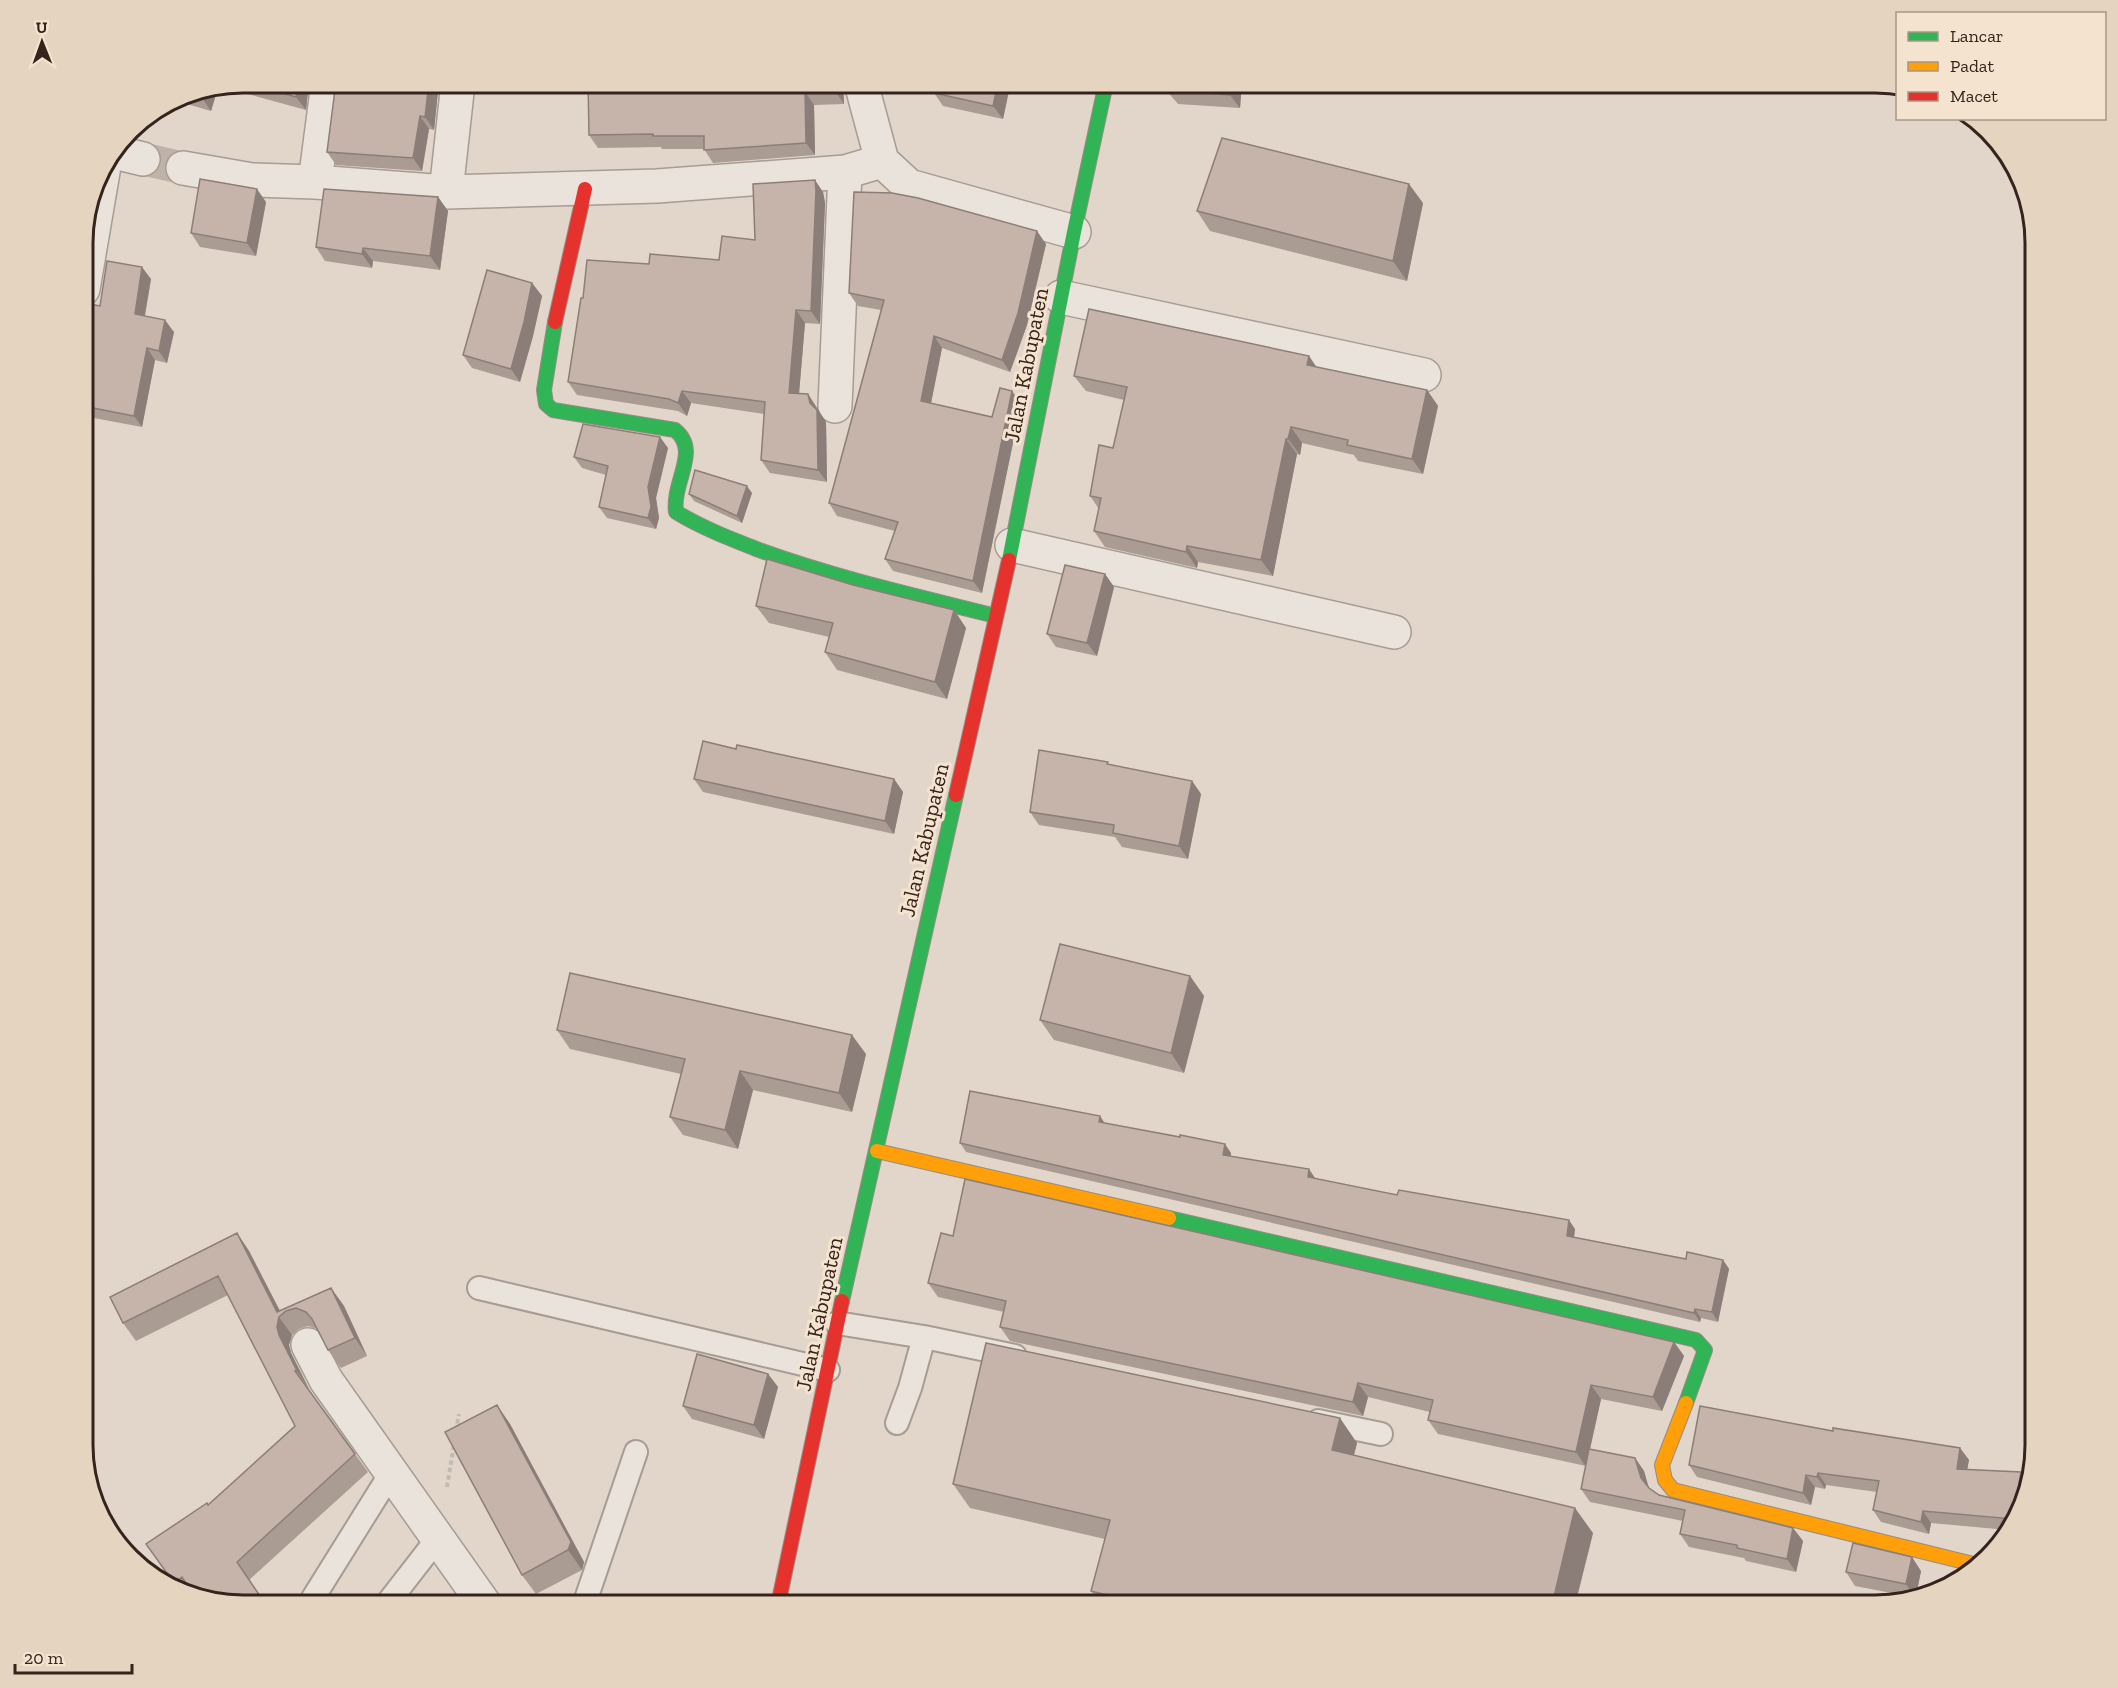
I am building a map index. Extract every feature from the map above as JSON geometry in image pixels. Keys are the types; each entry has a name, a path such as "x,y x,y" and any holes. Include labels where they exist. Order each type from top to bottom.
{"street":[{"path":"315,182 327,93"},
{"path":"446,192 457,93"},
{"path":"864,93 882,161 909,186 1074,232"},
{"name":"Jalan Kabupaten","path":"780,1595 837,1323 1012,545 1104,93"},
{"path":"183,168 252,180 315,182 446,192 657,186 845,172 882,161"},
{"path":"835,406 845,172"},
{"path":"585,189 553,331 544,390 546,404 554,410 675,430 683,434 688,440 687,457 676,486 674,504 676,512 699,525 802,565 996,616"},
{"path":"1061,297 1424,375"},
{"path":"1012,545 1395,632"},
{"path":"877,1151 1696,1340 1705,1350 1703,1358 1662,1465 1665,1480 1673,1490 1968,1563"},
{"path":"308,1345 327,1380 478,1595"}],"lane":[{"path":"479,1288 828,1370"},
{"path":"837,1323 924,1337 1041,1362"},
{"path":"897,1423 910,1388 924,1337"},
{"path":"1299,1417 1381,1434"},
{"path":"587,1595 636,1452"},
{"path":"315,1595 392,1473"},
{"path":"394,1595 438,1538"}],"path":[{"path":"438,1538 459,1414"}],"building":[{"path":"282,93 297,93 296,97"},
{"path":"335,93 428,93 425,117 420,116 413,158 327,152"},
{"path":"588,93 805,93 806,143 704,150 704,136 589,135"},
{"path":"934,93 996,93 993,106"},
{"path":"1205,93 1230,93 1230,95"},
{"path":"1222,138 1409,184 1393,261 1197,211"},
{"path":"200,179 257,189 247,243 191,233"},
{"path":"815,180 811,311 796,310 789,393 808,394 810,403 817,410 818,470 761,460 765,402 682,391 678,403 669,399 568,382 581,298 583,298 587,260 649,264 650,254 719,260 722,236 755,240 753,184"},
{"path":"324,189 438,197 430,256 363,248 362,254 316,247"},
{"path":"854,192 892,193 918,198 1037,231 1018,313 1002,360 934,336 921,401 992,417 1000,388 1012,391 973,581 885,559 898,522 829,503 884,300 849,293"},
{"path":"107,261 142,267 135,314 165,320 159,351 147,348 134,416 93,408 93,305 100,306"},
{"path":"487,270 532,283 511,369 463,355"},
{"path":"1089,309 1309,356 1307,365 1427,390 1412,459 1347,445 1348,440 1291,427 1288,439 1286,439 1261,560 1187,546 1186,552 1094,531 1101,498 1090,496 1099,445 1113,448 1127,387 1074,376"},
{"path":"583,424 660,437 648,487 651,507 648,518 599,507 608,466 574,457"},
{"path":"695,470 747,486 737,516 689,494"},
{"path":"767,559 853,585 954,610 935,682 825,652 833,623 756,606"},
{"path":"1065,565 1105,574 1087,643 1047,634"},
{"path":"703,741 736,749 737,745 894,779 885,821 694,779"},
{"path":"1039,750 1108,762 1107,764 1192,781 1179,846 1113,833 1114,825 1030,812"},
{"path":"1060,944 1190,976 1171,1053 1040,1020"},
{"path":"570,973 852,1035 839,1093 740,1071 725,1130 670,1117 685,1059 557,1030"},
{"path":"970,1091 1100,1116 1099,1122 1225,1144 1223,1155 1309,1169 1308,1177 1397,1195 1399,1190 1569,1220 1567,1236 1686,1259 1687,1252 1723,1260 1712,1312 1695,1309 1694,1313 960,1143"},
{"path":"965,1179 1674,1342 1653,1397 1591,1385 1576,1452 1428,1420 1433,1400 1358,1383 1353,1402 1000,1327 1006,1301 928,1283 941,1233 953,1236"},
{"path":"237,1233 277,1312 331,1288 355,1338 328,1350 312,1319 306,1312 296,1308 286,1311 279,1317 277,1327 297,1371 295,1371 355,1454 237,1562 259,1595 224,1594 187,1584 182,1577 178,1580 168,1575 146,1544 207,1503 208,1505 295,1426 218,1276 123,1323 110,1297"},
{"path":"986,1343 1340,1418 1332,1450 1575,1508 1554,1595 1107,1595 1091,1591 1110,1520 953,1484"},
{"path":"697,1354 768,1374 754,1425 683,1406"},
{"path":"497,1405 571,1542 568,1550 522,1575 445,1432"},
{"path":"1700,1406 1833,1431 1833,1428 1960,1448 1957,1469 2021,1472 2017,1493 2006,1518 1923,1511 1921,1522 1873,1510 1879,1481 1818,1473 1817,1477 1806,1475 1803,1493 1689,1465"},
{"path":"1589,1449 1635,1458 1641,1478 1659,1495 1793,1528 1787,1559 1737,1548 1737,1545 1680,1534 1685,1510 1581,1489"},
{"path":"1853,1543 1912,1557 1906,1584 1846,1572"}],"tunnel":[{"path":"143,159 183,168"}],"traffic: fast":[{"path":"1009,560 1104,93"},
{"path":"555,322 544,390 546,404 553,410 675,430 686,447 686,457 676,500 676,512 717,533 788,560 876,586 996,616"},
{"path":"842,1301 956,795"},
{"path":"1169,1218 1696,1340 1705,1350 1686,1403"}],"traffic: slow":[{"path":"877,1151 1169,1218"},
{"path":"1686,1403 1662,1465 1665,1480 1673,1490 1968,1563"}],"traffic: jam":[{"path":"555,322 585,189"},
{"path":"956,795 1009,560"},
{"path":"780,1595 842,1301"}]}
